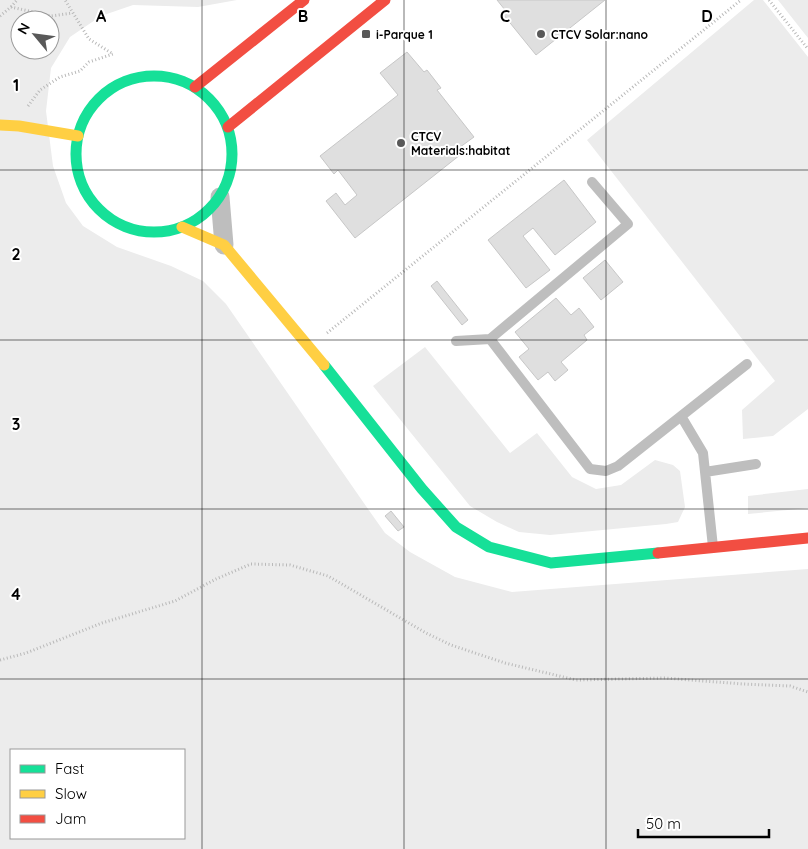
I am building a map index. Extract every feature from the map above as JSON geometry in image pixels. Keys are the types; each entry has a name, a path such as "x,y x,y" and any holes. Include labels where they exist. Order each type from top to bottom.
{"street":[{"path":"195,87 304,0"},
{"path":"228,127 385,0"},
{"path":"148,76 172,77 195,87 215,104 228,127 233,151 230,175 220,197 203,215 182,227 157,233 131,229 108,218 93,204 82,185 76,161 78,136 87,113 103,94 124,81 148,76"},
{"path":"0,125 19,126 78,136"},
{"path":"220,197 224,245"},
{"path":"182,227 224,245 310,347 422,490 456,527 489,547 551,563 808,538"}],"lane":[{"path":"456,341 490,339 628,224 592,182"},
{"path":"490,339 590,469 606,471 618,466 746,364"},
{"path":"681,416 703,453 713,548"},
{"path":"705,472 756,464"}],"path":[{"path":"0,16 11,8 17,0"},
{"path":"19,126 25,110 40,90 60,77 80,71 89,62 113,54 89,39 65,0"},
{"path":"310,347 741,0"},
{"path":"769,0 808,49"},
{"path":"11,8 51,16 72,13"},
{"path":"0,660 26,653 102,623 176,601 251,564 290,565 328,576 426,633 451,645 505,663 576,680 664,678 790,686 808,692"}],"shaded area":[{"path":"0,0 237,0 198,7 133,5 101,16 70,37 60,53 60,10 10,10 10,60 56,60 51,68 46,111 53,166 66,203 83,226 117,247 171,266 203,281 226,304 385,533 410,552 455,577 512,592 808,569 808,849 0,849"},
{"path":"754,0 763,0 808,57 808,409 773,436 743,439 742,410 775,381 587,140"},
{"path":"778,0 808,0 808,38"},
{"path":"425,347 510,453 537,433 572,477 596,489 621,485 655,460 673,465 680,471 685,507 678,522 550,535 519,532 470,506 373,386"},
{"path":"808,489 808,508 748,514 748,496"}],"building":[{"name":"CTCV Solar:nano","path":"497,0 605,0 536,55 502,13 505,10"},
{"name":"CTCV Materials:habitat","path":"407,52 424,72 427,70 441,88 437,90 474,137 456,150 460,155 355,238 326,201 336,193 345,205 357,195 338,170 334,174 320,156 398,95 380,73"},
{"path":"564,180 596,222 555,255 533,228 523,236 550,270 526,288 488,240"},
{"path":"605,260 623,282 601,300 583,278"},
{"path":"437,281 468,320 462,325 431,286"},
{"path":"556,298 571,315 579,308 594,327 584,335 587,340 561,362 568,370 555,381 548,372 538,380 519,357 529,349 515,332"},
{"path":"391,511 404,527 398,531 385,516"}],"traffic: fast":[{"path":"146,76 162,76 177,79 191,85 209,99 223,117 229,131 232,154 229,177 223,191 209,209 191,223 177,229 162,232 146,232 131,229 117,223 99,209 89,197 79,177 76,162 76,146 79,131 85,117 99,99 111,89 131,79 146,76"},
{"path":"324,365 422,489 456,527 489,547 551,563 658,553"}],"traffic: slow":[{"path":"0,125 19,126 78,136"},
{"path":"182,227 224,245 324,365"}],"traffic: jam":[{"path":"195,87 304,0"},
{"path":"228,127 385,0"},
{"path":"658,553 808,538"}],"place":[{"name":"i-Parque 1","path":"366,34"},
{"name":"CTCV Solar:nano","path":"541,34"},
{"name":"CTCV Materials:habitat","path":"401,143"}]}
